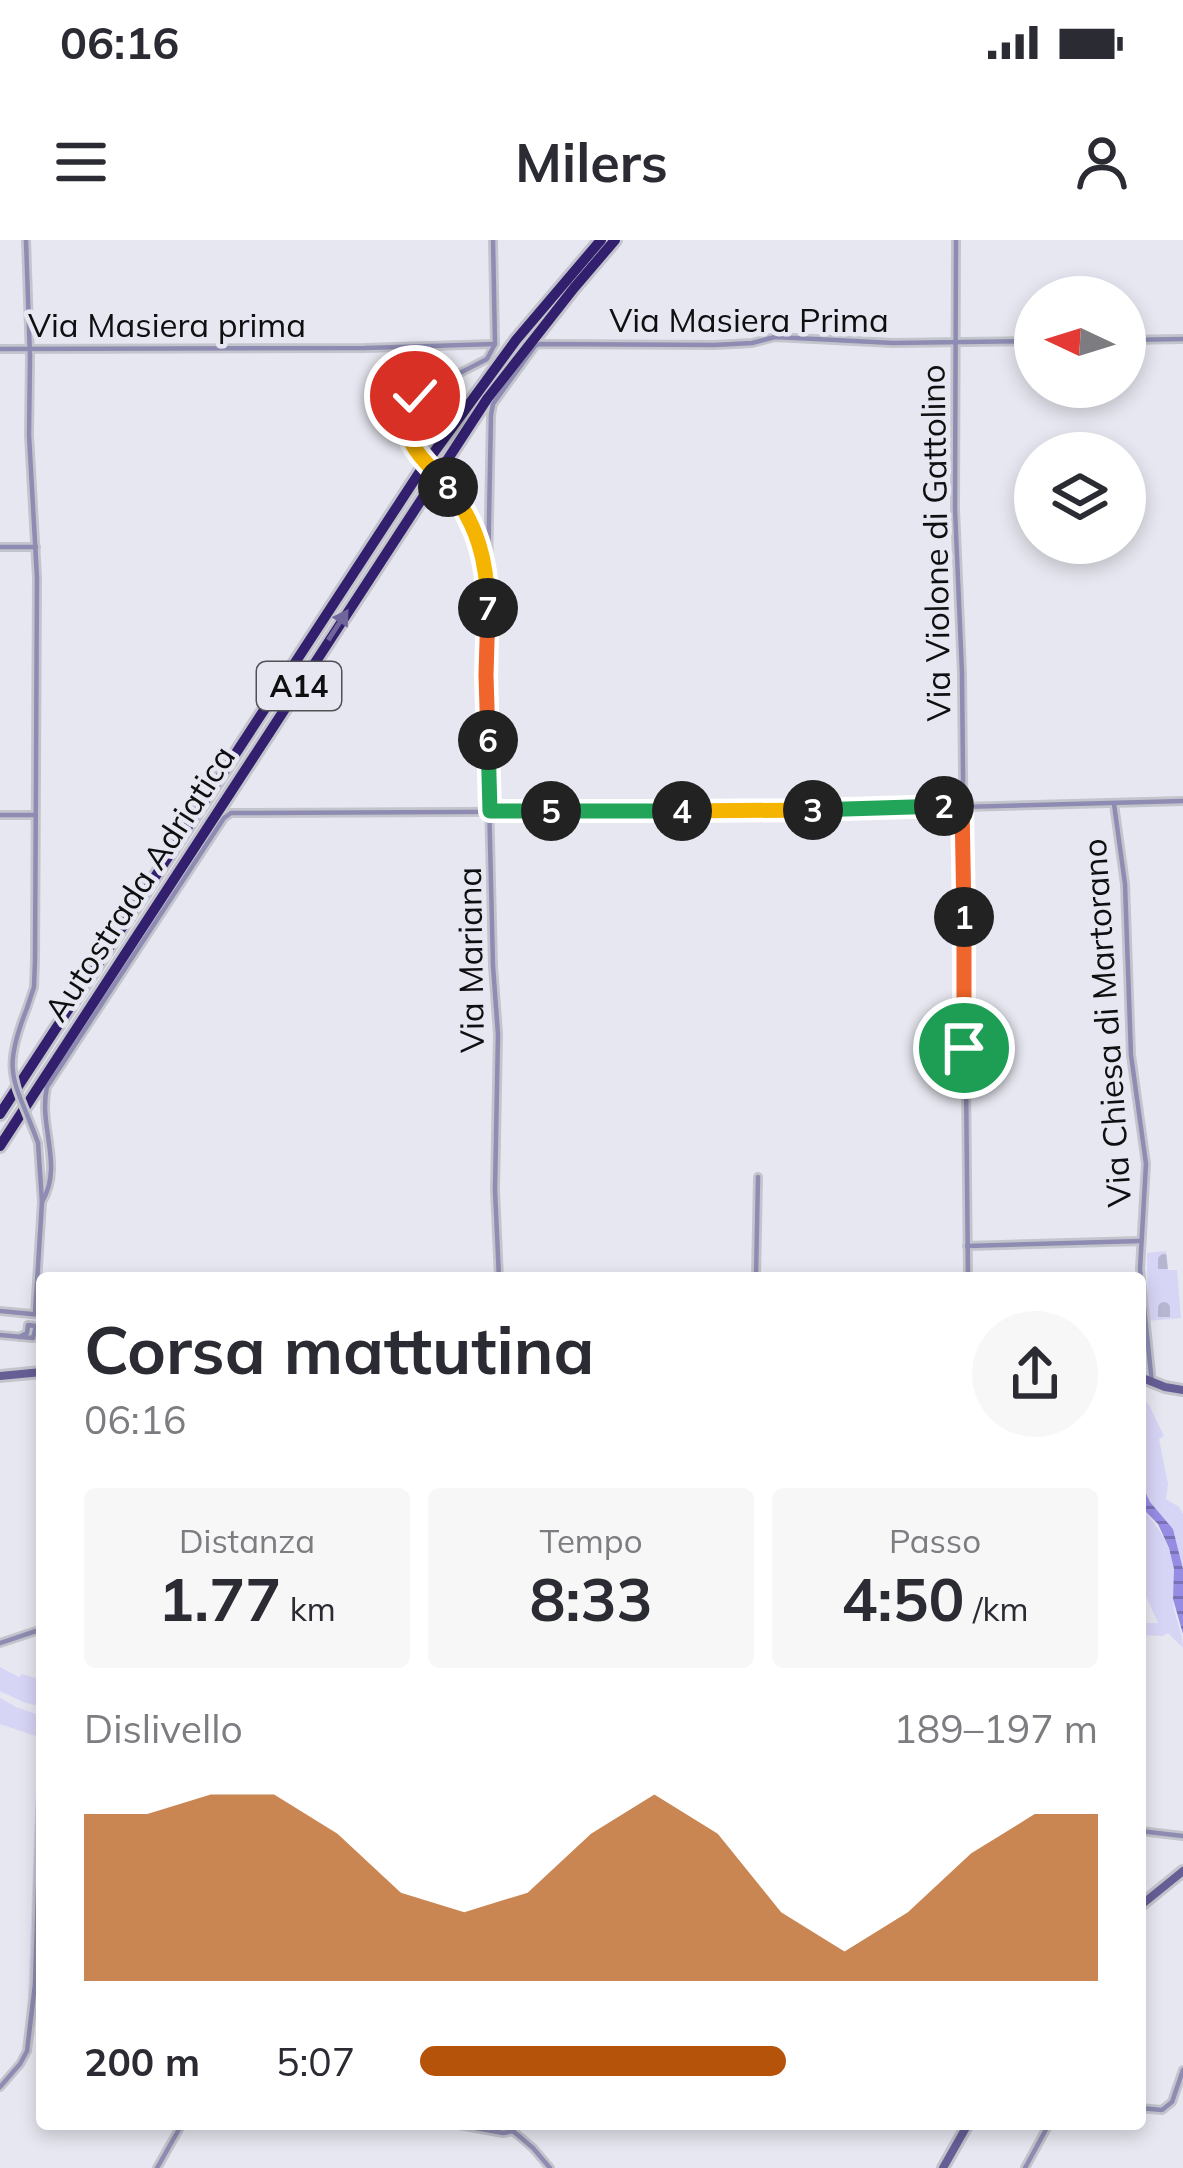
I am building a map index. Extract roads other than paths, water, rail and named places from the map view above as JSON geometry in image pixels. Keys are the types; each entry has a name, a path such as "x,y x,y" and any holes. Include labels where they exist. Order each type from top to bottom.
{"highway":[{"name":"Autostrada Adriatica","path":"0,1114 421,470 516,340 601,240"},
{"name":"Autostrada Adriatica","path":"0,1146 487,399 615,240"}],"main road":[{"path":"0,1376 36,1373"},
{"path":"1146,1380 1183,1390"},
{"path":"1146,1901 1183,1871"},
{"path":"943,2168 965,2130"}],"street":[{"path":"4,1049 34,987 36,547 28,435 26,240"},
{"path":"487,359 495,344 493,240"},
{"name":"Via Violone di Gattolino","path":"956,240 968,1272"},
{"name":"Via Masiera Prima","path":"494,404 540,344 752,344 775,337 840,342 1014,342"},
{"path":"1146,340 1183,339"},
{"path":"478,344 484,347 487,359"},
{"name":"Via Masiera prima","path":"0,349 495,344"},
{"name":"Via Mariana","path":"487,359 415,396 405,419 406,434 467,513 487,570"},
{"name":"Via Mariana","path":"494,404 486,675 498,1034 499,1272"},
{"path":"0,547 36,547"},
{"path":"42,1202 49,1191 52,1156 44,1103 47,1087 224,818 240,812 800,811 1183,801"},
{"name":"Via Chiesa di Martorano","path":"1114,804 1125,884 1131,1055 1146,1164 1141,1272"},
{"path":"0,815 35,815"},
{"path":"4,1061 38,1143 40,1272"},
{"path":"756,1272 758,1177"},
{"path":"967,1246 1142,1241"},
{"path":"0,1312 36,1314"},
{"name":"Via Chiesa di Martorano","path":"1146,1321 1152,1383"},
{"path":"0,1335 19,1337"},
{"path":"0,1643 36,1631"},
{"path":"1146,1832 1183,1836"},
{"path":"0,2087 28,2050 36,1953"},
{"path":"1146,2109 1162,2110 1172,2102 1183,2070"},
{"path":"157,2168 179,2130"},
{"path":"516,2130 550,2168"},
{"path":"1025,2168 1046,2130"}]}
